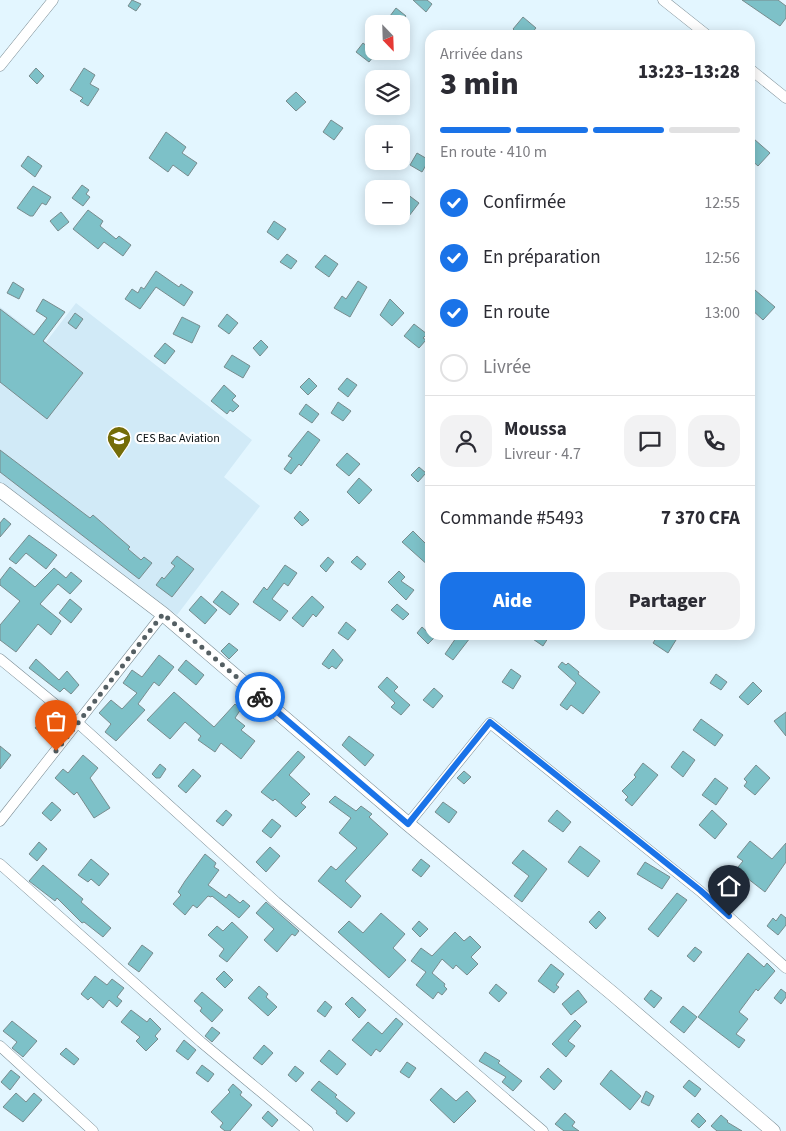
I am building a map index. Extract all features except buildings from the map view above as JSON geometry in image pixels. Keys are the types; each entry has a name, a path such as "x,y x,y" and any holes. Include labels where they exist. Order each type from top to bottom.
{"street":[{"path":"0,66 53,0"},
{"path":"663,0 701,30"},
{"path":"755,73 786,98"},
{"path":"0,490 163,614 408,824 613,994 773,1131"},
{"path":"0,821 163,614"},
{"path":"0,658 78,723 276,902 543,1131"},
{"path":"408,824 490,722 700,890 786,968"},
{"path":"0,864 201,1042 308,1131"},
{"path":"0,1046 93,1131"}],"shaded area":[{"name":"CES Bac Aviation","path":"76,303 252,440 224,477 260,506 177,615 0,483 0,307 46,342"}],"way so far":[{"path":"56,751 163,614 260,697"}],"place":[{"name":"CES Bac Aviation","path":"119,459"}],"route":[{"path":"260,697 408,824 490,722 700,890 729,916"}]}
